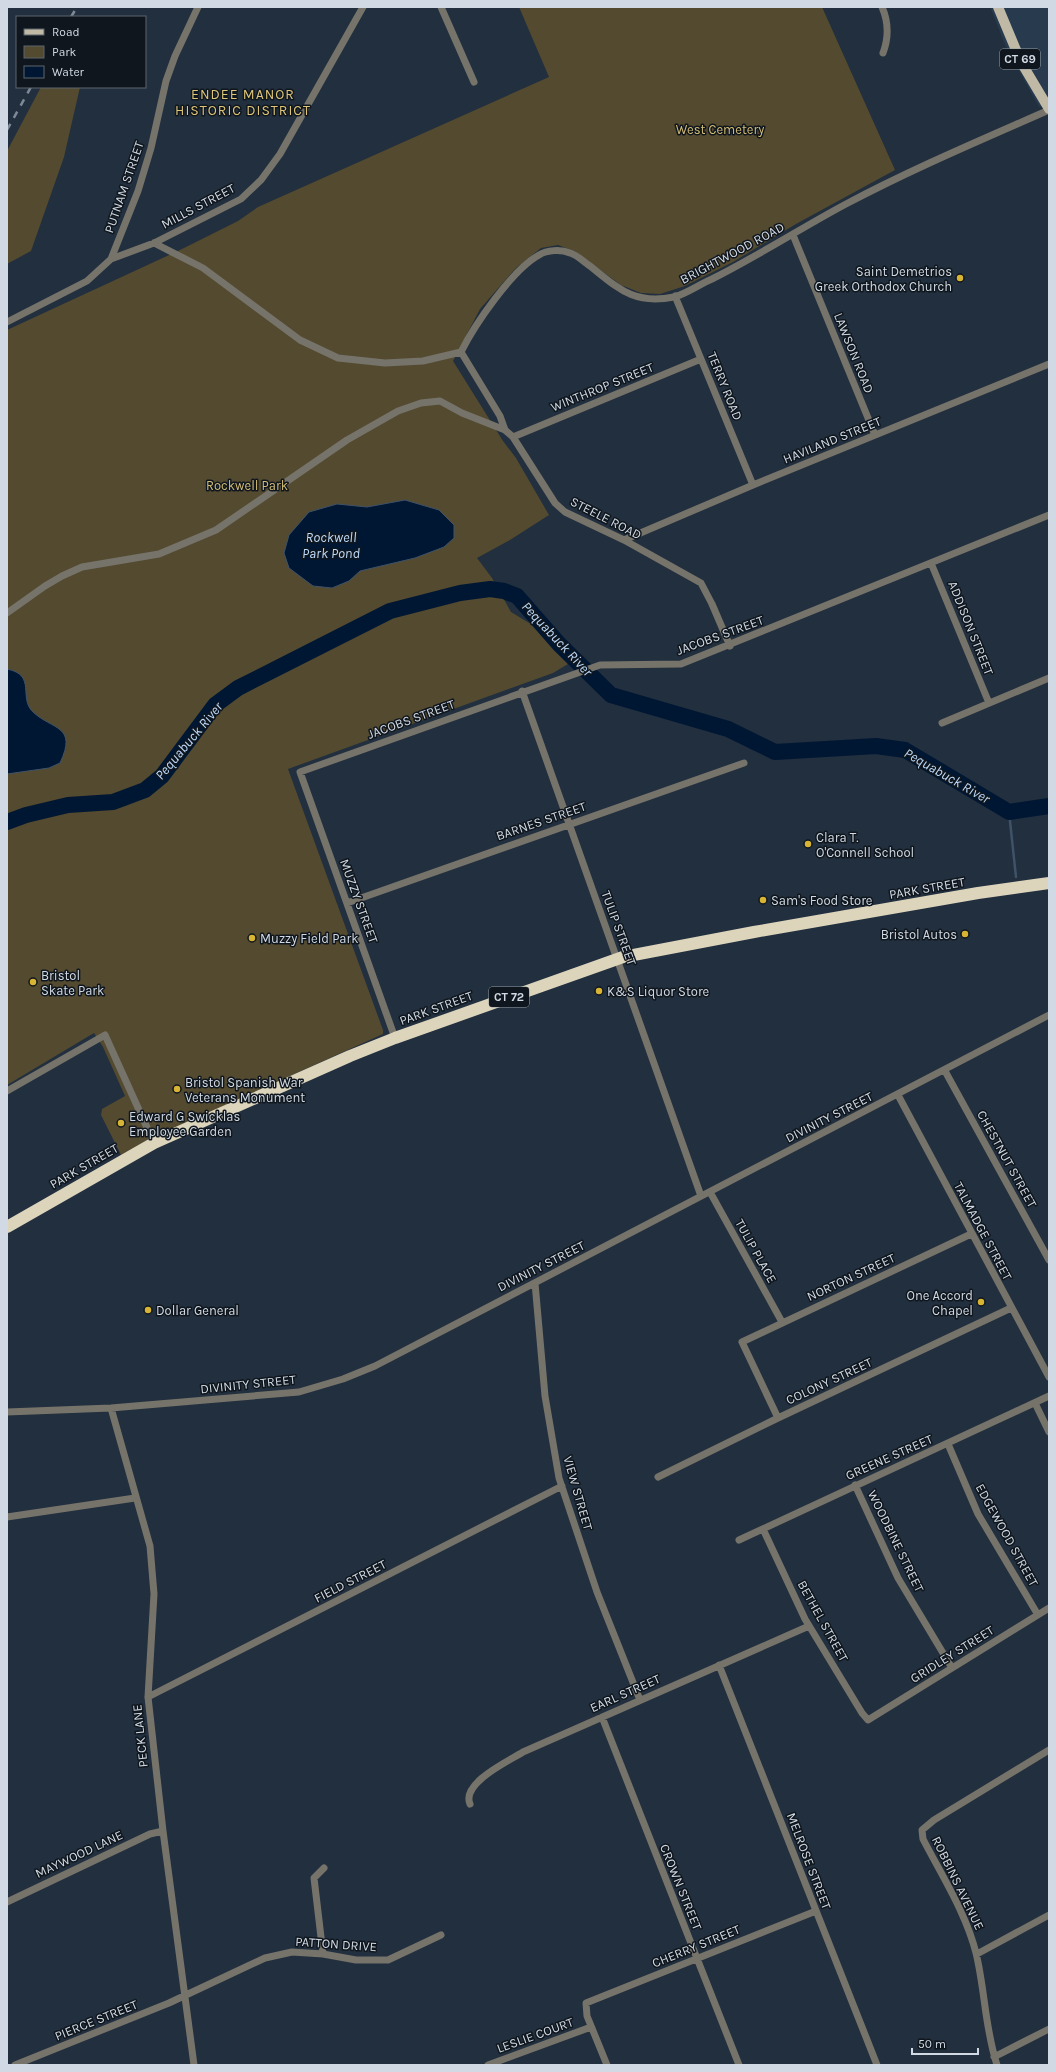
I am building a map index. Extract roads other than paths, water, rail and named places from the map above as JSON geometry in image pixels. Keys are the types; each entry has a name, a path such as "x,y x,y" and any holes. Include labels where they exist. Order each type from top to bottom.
{"highway":[{"name":"PARK STREET","path":"7,1227 154,1143 350,1056 395,1038 617,959 754,932 978,893 1049,883"}],"main road":[{"name":"CT 69","path":"998,7 1022,62 1049,109"}],"street":[{"name":"PUTNAM STREET","path":"7,322 87,281 111,259 138,190 151,148 166,81 175,56 198,7"},
{"name":"MILLS STREET","path":"111,259 154,243 241,199 261,180 280,154 363,7"},
{"path":"441,7 474,82"},
{"path":"882,7 887,18 888,39 883,53"},
{"name":"BRIGHTWOOD ROAD","path":"461,352 478,323 511,280 539,254 546,252 569,252 623,292 637,298 650,300 675,296 792,235 845,204 1049,109"},
{"name":"LAWSON ROAD","path":"792,235 875,435"},
{"path":"154,243 203,268 300,340 338,358 385,363 422,361 461,352"},
{"name":"TERRY ROAD","path":"675,296 753,485"},
{"name":"STEELE ROAD","path":"461,352 500,416 505,430 513,437 555,503 565,512 624,540 701,583 712,604 730,646"},
{"name":"WINTHROP STREET","path":"513,437 701,359"},
{"name":"HAVILAND STREET","path":"624,540 753,485 1049,364"},
{"path":"7,613 45,586 62,576 82,568 159,554 216,530 347,440 398,411 420,403 440,401 462,413 505,430"},
{"name":"JACOBS STREET","path":"300,772 522,691 600,665 681,664 730,646 931,562 1049,515"},
{"name":"ADDISON STREET","path":"931,562 989,703"},
{"path":"942,723 1049,678"},
{"name":"TULIP STREET","path":"522,691 701,1196"},
{"name":"BARNES STREET","path":"347,903 744,763"},
{"name":"MUZZY STREET","path":"300,772 395,1038"},
{"name":"DIVINITY STREET","path":"7,1412 111,1408 298,1392 343,1379 375,1366 898,1095 1049,1015"},
{"path":"7,1091 105,1035 154,1143"},
{"name":"CHESTNUT STREET","path":"945,1070 1049,1260"},
{"name":"TALMADGE STREET","path":"898,1095 1049,1378"},
{"name":"TULIP PLACE","path":"710,1192 782,1322"},
{"name":"NORTON STREET","path":"778,1418 742,1342 972,1234"},
{"name":"VIEW STREET","path":"535,1283 549,1424 562,1486 597,1592 640,1700"},
{"name":"COLONY STREET","path":"658,1477 778,1418 1011,1308"},
{"name":"GREENE STREET","path":"739,1540 1049,1396"},
{"path":"1035,1403 1049,1432"},
{"name":"PECK LANE","path":"111,1408 135,1498 150,1546 154,1594 148,1697 163,1832 194,2065"},
{"name":"EDGEWOOD STREET","path":"948,1444 978,1514 1038,1615"},
{"name":"WOODBINE STREET","path":"856,1485 898,1578 952,1668"},
{"name":"FIELD STREET","path":"148,1697 562,1486"},
{"path":"7,1516 135,1498"},
{"name":"BETHEL STREET","path":"763,1529 809,1626 862,1713 868,1720"},
{"name":"GRIDLEY STREET","path":"868,1720 1049,1608"},
{"name":"EARL STREET","path":"470,1804 468,1801 470,1790 490,1772 523,1752 809,1626"},
{"name":"MELROSE STREET","path":"719,1666 877,2065"},
{"name":"CROWN STREET","path":"602,1717 739,2065"},
{"name":"ROBBINS AVENUE","path":"996,2065 977,1954 968,1926 923,1839 922,1830 934,1820 1049,1750"},
{"name":"MAYWOOD LANE","path":"7,1902 150,1834 163,1832"},
{"path":"323,1954 314,1878 324,1868"},
{"name":"CHERRY STREET","path":"591,2027 587,2016 586,2003 816,1911"},
{"path":"977,1954 1049,1915"},
{"name":"PATTON DRIVE","path":"185,1996 265,1958 292,1952 323,1954 356,1960 388,1960 441,1935"},
{"name":"PIERCE STREET","path":"15,2065 185,1996"},
{"path":"591,2027 606,2065"},
{"name":"LESLIE COURT","path":"488,2065 591,2027"},
{"path":"994,2057 1049,2029"}],"water":[{"name":"Rockwell Park Pond","path":"405,500 439,510 454,525 454,538 444,547 415,558 360,571 349,581 332,588 313,586 289,568 284,553 289,535 309,512 337,504 367,507"},
{"path":"7,669 22,676 26,688 27,700 33,712 40,718 55,726 64,735 66,742 65,751 60,763 49,768 7,774"}],"waterway":[{"name":"Pequabuck River","path":"7,822 26,815 68,805 113,802 145,790 162,776 215,705 238,688 390,611 460,593 490,589 504,591 517,596 559,644 611,695 728,729 775,752 876,746 905,750 1009,812 1049,806"},
{"path":"1009,812 1016,877"}],"railway":[{"path":"72,16 77,7"},
{"path":"7,130 30,88"}],"place":[{"name":"Saint Demetrios Greek Orthodox Church","path":"960,278"},
{"name":"Clara T. O'Connell School","path":"808,844"},
{"name":"Sam's Food Store","path":"763,900"},
{"name":"Bristol Autos","path":"965,934"},
{"name":"Muzzy Field Park","path":"252,938"},
{"name":"Bristol Skate Park","path":"33,982"},
{"name":"K&S Liquor Store","path":"599,991"},
{"name":"Bristol Spanish War Veterans Monument","path":"177,1089"},
{"name":"Edward G Swicklas Employee Garden","path":"121,1123"},
{"name":"One Accord Chapel","path":"981,1302"},
{"name":"Dollar General","path":"148,1310"}],"district":[{"name":"ENDEE MANOR HISTORIC DISTRICT","path":"243,102"}],"park label":[{"name":"West Cemetery","path":"720,129"},
{"name":"Rockwell Park","path":"247,485"}]}
